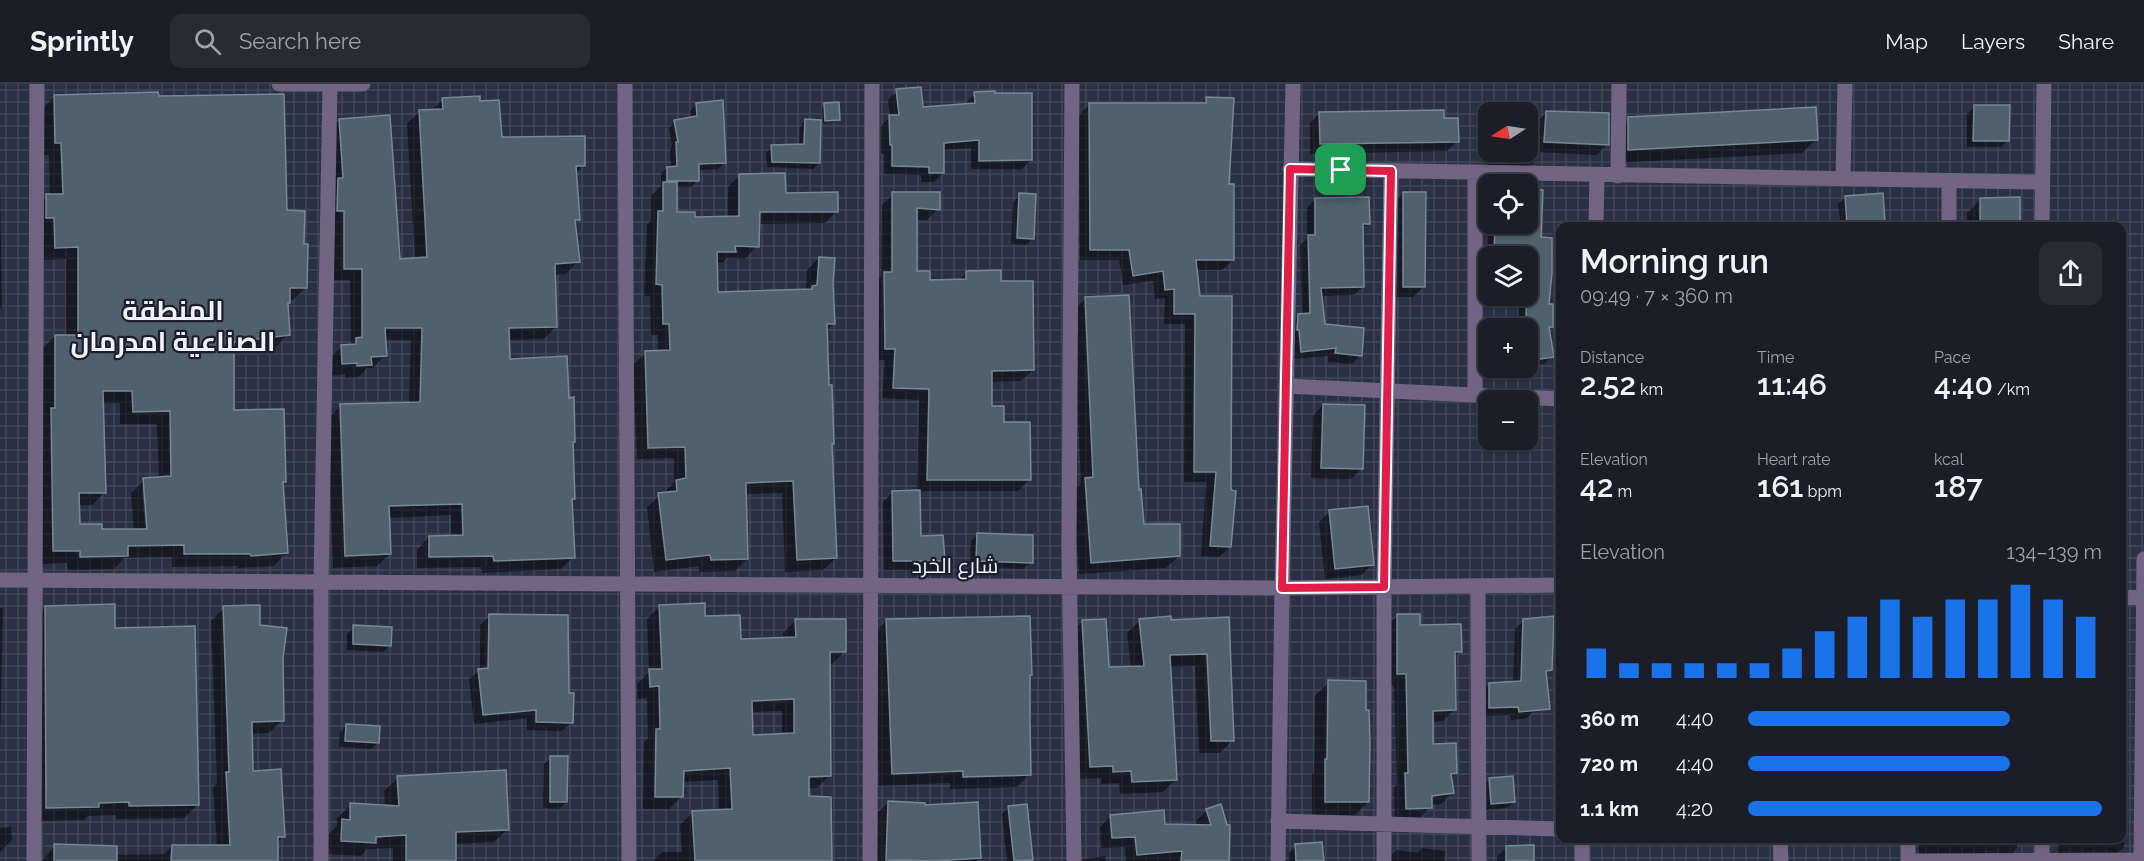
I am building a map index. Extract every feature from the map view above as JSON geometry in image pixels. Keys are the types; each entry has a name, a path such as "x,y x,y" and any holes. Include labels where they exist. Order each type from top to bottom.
{"street":[{"path":"34,861 37,84"},
{"path":"279,84 363,84"},
{"path":"625,84 629,861"},
{"path":"870,861 872,84"},
{"path":"1072,84 1069,535 1074,861"},
{"path":"1278,861 1293,84"},
{"path":"1618,176 1619,84"},
{"path":"1844,179 1845,84"},
{"path":"2042,222 2044,84"},
{"path":"321,861 321,582 330,85"},
{"path":"1290,169 2041,182"},
{"path":"1384,861 1384,587 1391,171"},
{"path":"1474,395 1475,172"},
{"path":"1596,222 1597,175"},
{"path":"1949,181 1949,222"},
{"path":"1286,386 1556,399"},
{"path":"1908,843 1908,861 2141,861 2144,559"},
{"name":"شارع الخرد","path":"0,580 1282,588 1556,585"},
{"path":"1478,586 1479,861"},
{"path":"2126,598 2144,597"},
{"path":"1278,821 1556,829"},
{"path":"1582,843 1582,861"},
{"path":"1780,843 1781,861"},
{"path":"2042,843 2042,861"}],"shaded area":[{"path":"0,84 2144,84 2144,861 0,861"}],"building":[{"path":"921,87 923,107 975,103 974,92 1032,93 1032,160 979,161 979,140 944,143 944,173 929,173 929,167 892,166 889,115 899,115 896,89"},
{"path":"158,92 159,96 284,94 287,210 305,211 304,244 308,244 307,288 290,288 290,303 288,303 290,335 234,342 234,410 284,409 286,482 283,482 288,553 251,556 250,554 184,554 184,545 128,546 128,556 80,557 80,551 53,551 51,408 55,408 55,335 78,335 78,247 55,248 54,218 46,218 46,194 63,194 61,143 55,143 54,95","holes":["103,391 132,391 133,412 170,411 171,476 143,478 147,529 102,529 102,524 80,524 79,493 106,493"]},
{"path":"480,96 480,101 499,100 502,137 585,136 585,166 576,166 580,220 575,220 580,262 555,264 557,327 509,328 510,359 567,356 569,398 574,397 575,499 572,499 575,558 494,561 493,556 429,557 429,536 463,535 462,504 389,506 391,554 345,556 340,404 420,402 422,328 385,328 387,356 371,357 372,365 342,364 341,345 356,344 356,338 362,337 362,269 344,269 344,211 337,211 338,178 343,178 339,119 390,115 400,259 427,257 419,110 443,109 442,98"},
{"path":"1206,97 1234,98 1229,184 1234,184 1234,260 1196,260 1200,296 1232,296 1231,490 1236,491 1231,547 1210,546 1216,472 1194,472 1195,314 1174,314 1174,289 1165,290 1163,271 1133,276 1129,250 1090,250 1089,103 1206,103"},
{"path":"723,100 726,163 699,164 699,181 667,181 667,167 677,166 676,142 678,142 674,120 697,116 696,103"},
{"path":"839,102 840,120 825,121 824,103"},
{"path":"1974,105 2010,105 2009,141 1973,141"},
{"path":"1816,107 1818,140 1628,150 1628,117"},
{"path":"1444,110 1444,118 1458,118 1459,142 1320,144 1319,112"},
{"path":"1546,111 1609,113 1609,145 1544,142"},
{"path":"805,119 821,120 820,163 772,162 771,145 804,144"},
{"path":"785,173 786,193 838,192 838,212 760,212 759,247 735,246 736,252 717,252 718,292 812,289 812,286 817,285 819,257 835,258 833,283 835,324 827,324 829,385 832,385 837,558 797,560 793,481 746,483 748,559 711,560 710,555 666,560 658,493 677,491 676,480 686,478 685,447 648,448 645,351 670,350 669,324 663,324 662,285 656,284 658,211 663,211 663,182 677,182 677,212 695,212 695,217 739,216 739,174"},
{"path":"1538,190 1543,190 1541,237 1552,238 1549,304 1553,304 1553,327 1549,327 1554,357 1538,359 1538,318 1526,318 1526,306 1538,306 1538,246 1494,246 1495,234 1538,234"},
{"path":"892,192 940,192 940,210 917,208 917,271 930,271 930,280 966,279 966,271 1001,270 1001,281 1033,281 1034,370 992,371 992,406 1004,406 1004,422 1030,422 1031,480 927,480 929,389 893,388 895,349 885,349 884,272 892,272"},
{"path":"1403,192 1426,192 1425,287 1403,287"},
{"path":"1019,193 1036,194 1034,239 1017,238"},
{"path":"1883,193 1885,222 1847,222 1845,196"},
{"path":"1369,197 1370,224 1363,224 1364,287 1321,288 1325,324 1364,328 1362,356 1335,353 1336,348 1301,352 1299,330 1297,330 1298,314 1310,313 1308,235 1315,235 1315,198"},
{"path":"2020,197 2020,222 1980,222 1980,198"},
{"path":"1129,295 1139,490 1141,489 1144,524 1180,524 1180,556 1091,563 1085,478 1093,477 1085,297"},
{"path":"1323,404 1365,405 1363,469 1321,468"},
{"path":"920,490 921,536 943,535 945,561 893,561 892,491"},
{"path":"1368,506 1374,565 1335,569 1329,510"},
{"path":"977,533 1033,535 1033,563 976,561"},
{"path":"705,603 705,616 740,615 741,639 796,637 795,619 846,619 846,652 830,652 831,776 809,777 809,796 831,797 832,861 695,861 692,811 732,809 730,768 684,771 683,797 655,797 656,729 660,729 659,686 650,687 649,669 662,669 659,605","holes":["794,699 794,733 753,735 752,701"]},
{"path":"115,604 115,628 195,626 199,805 129,806 129,802 99,803 99,807 46,808 45,606"},
{"path":"260,605 260,625 287,628 283,658 284,721 252,722 253,771 281,769 285,837 278,837 278,861 171,861 172,845 230,845 226,772 229,772 223,606"},
{"path":"489,614 568,615 569,693 574,693 573,723 536,722 536,710 483,715 478,669 488,668"},
{"path":"1397,614 1420,614 1420,625 1461,624 1462,652 1455,652 1456,710 1433,711 1433,744 1456,743 1457,773 1451,774 1454,793 1432,796 1432,808 1406,809 1405,773 1408,773 1406,674 1397,674"},
{"path":"1030,616 1031,775 963,777 963,771 892,774 886,619"},
{"path":"1171,616 1171,620 1229,617 1234,741 1211,741 1207,654 1170,655 1177,780 1132,782 1131,771 1113,772 1113,766 1090,767 1082,620 1106,619 1109,667 1144,666 1139,619"},
{"path":"1554,616 1552,670 1546,671 1550,709 1519,712 1518,707 1489,708 1489,683 1521,681 1523,619"},
{"path":"353,625 392,627 391,646 353,644"},
{"path":"1328,680 1366,681 1366,710 1369,710 1370,743 1369,802 1325,802"},
{"path":"346,724 380,726 379,743 345,741"},
{"path":"550,756 568,756 567,802 550,802"},
{"path":"506,770 509,830 456,832 456,861 406,861 406,835 376,837 376,843 341,841 342,819 350,820 350,803 399,806 397,776"},
{"path":"1513,776 1515,802 1491,804 1489,778"},
{"path":"888,801 925,803 925,805 978,802 981,858 936,861 886,860"},
{"path":"1027,804 1033,860 1014,861 1008,806"},
{"path":"1221,804 1227,825 1230,825 1229,861 1181,861 1182,851 1137,855 1135,837 1112,838 1110,815 1164,810 1165,824 1211,825 1206,809"},
{"path":"1322,842 1324,861 1296,861 1295,844"},
{"path":"54,844 117,846 117,861 54,861"},
{"path":"1534,845 1534,861 1506,861 1506,846"}],"district":[{"name":"المنطقة الصناعية امدرمان","path":"173,326"}],"route":[{"path":"1290,169 1341,170 1391,171 1384,587 1282,588 1290,169"}]}
